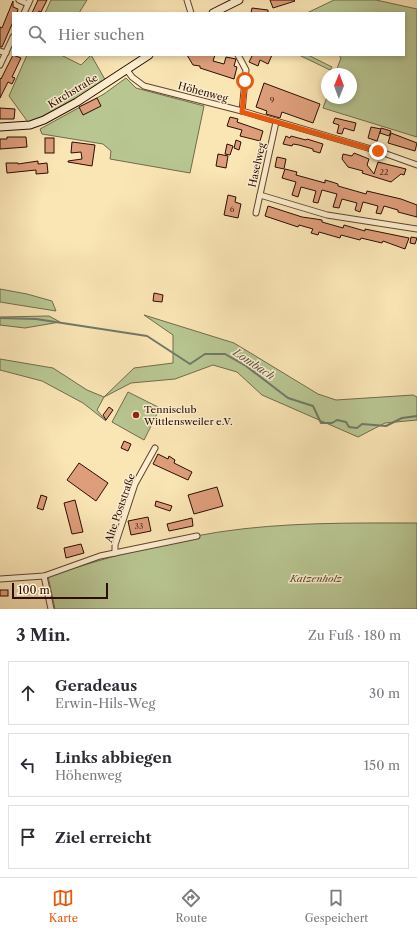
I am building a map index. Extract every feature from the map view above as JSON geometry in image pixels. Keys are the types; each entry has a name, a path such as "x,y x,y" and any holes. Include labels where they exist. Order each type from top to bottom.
{"street":[{"path":"19,0 29,2 24,12"},
{"path":"187,0 191,12"},
{"path":"215,12 239,0"},
{"path":"0,64 12,39"},
{"path":"0,51 6,53"},
{"name":"Kirchstraße","path":"0,128 30,125 44,120 77,102 147,56"},
{"path":"239,56 246,70 242,112"},
{"name":"Höhenweg","path":"127,70 132,77 144,86 378,151 417,165"},
{"name":"Haselweg","path":"256,213 276,122"},
{"path":"260,195 326,215 417,229"},
{"name":"Alte Poststraße","path":"115,553 115,545 135,484 155,448"},
{"name":"Alte Poststraße","path":"0,579 44,576 100,556 197,536"},
{"path":"44,576 51,609"}],"green space":[{"path":"51,0 87,0 80,12 45,12"},
{"path":"334,0 376,0 417,9 417,137 323,108 324,104 357,104 357,68 337,68 341,58 340,56 405,56 405,12 309,12"},
{"path":"27,56 63,56 81,65 92,56 107,83 30,125 9,96"},
{"path":"301,56 310,56 332,67 326,68"},
{"path":"126,78 136,88 204,106 190,173 110,159 111,151 103,144 42,134 40,129 104,94"},
{"path":"0,289 52,301 56,311 0,302"},
{"path":"144,315 234,343 318,394 336,400 413,395 417,397 417,420 385,423 358,437 262,395 237,372 213,365 175,379 131,383 104,397 134,368 173,363 173,335"},
{"path":"49,316 60,322 25,328 0,325 0,317"},
{"path":"0,359 53,368 87,390 104,397 97,410 106,421 83,403 42,381 0,370"},
{"name":"Tennisclub Wittlensweiler e.V.","path":"128,392 160,408 144,440 112,422"},
{"name":"Katzenholz","path":"343,523 417,523 417,609 55,609 48,576 154,545 219,532 268,526"}],"building":[{"path":"38,0 47,0 41,12 32,12"},
{"path":"270,0 294,0 295,1 273,8"},
{"path":"13,1 13,7 18,9 17,12 12,12 12,24 2,47 0,47 0,27 2,28"},
{"path":"252,8 268,10 268,12 251,12"},
{"path":"12,56 21,58 12,77 15,78 12,84 8,82 0,98 0,78 1,79"},
{"path":"188,56 215,56 213,61 224,64 226,57 236,59 234,66 237,67 234,79 200,68 200,66 193,65"},
{"path":"252,56 272,56 268,64 260,60 258,66 249,62"},
{"path":"264,83 320,104 313,123 282,112 280,118 266,114 267,111 256,107"},
{"path":"97,98 101,106 83,115 79,107"},
{"path":"0,108 15,109 14,119 0,119"},
{"path":"230,117 238,119 237,122 263,131 260,141 240,136 242,130 227,126"},
{"path":"335,118 356,123 354,131 344,128 342,134 337,133 339,125 333,123"},
{"path":"371,127 381,129 377,141 368,138"},
{"path":"381,128 391,131 389,136 380,133"},
{"path":"391,133 417,143 415,151 388,143"},
{"path":"286,136 290,138 291,136 307,139 323,144 320,153 313,151 313,149 299,145 293,144 292,146 283,144"},
{"path":"7,137 26,137 27,147 0,149 0,139 7,139"},
{"path":"45,138 54,138 54,153 45,153"},
{"path":"236,140 241,142 239,150 234,148"},
{"path":"72,142 95,145 92,166 68,162 82,159 81,152 71,153"},
{"path":"227,144 233,146 230,155 225,154"},
{"path":"354,153 369,159 367,165 374,174 378,162 406,169 404,175 401,174 391,182 348,167 342,159 343,154 352,156"},
{"path":"218,154 228,156 226,168 216,166"},
{"path":"277,157 286,159 284,169 275,167"},
{"path":"38,161 38,164 47,163 48,173 36,174 36,170 7,173 6,163 18,164"},
{"path":"285,169 297,172 296,175 325,183 325,180 338,184 338,186 366,194 367,191 401,199 417,205 417,217 398,212 398,210 384,206 381,214 376,213 378,206 363,202 360,212 355,210 357,203 342,199 339,208 333,207 337,194 322,190 318,203 313,202 316,191 301,187 298,197 292,195 296,182 282,178"},
{"path":"228,195 236,197 235,202 241,204 238,218 224,215"},
{"path":"268,206 302,217 322,220 322,222 343,228 344,225 365,231 365,229 409,238 405,249 383,241 382,243 361,238 360,240 341,235 340,238 319,232 318,235 311,233 313,229 299,225 298,227 265,216"},
{"path":"411,237 417,238 415,244 410,243"},
{"path":"154,293 163,295 162,302 153,301"},
{"path":"109,407 113,410 106,420 103,415"},
{"path":"124,441 131,444 128,451 121,448"},
{"path":"158,454 168,459 169,456 175,460 174,463 192,472 188,480 153,464"},
{"path":"79,463 108,483 96,501 67,480"},
{"path":"217,487 223,506 194,514 188,495"},
{"path":"41,495 47,497 43,510 37,508"},
{"path":"75,500 83,532 72,534 64,503"},
{"path":"156,501 172,506 170,511 155,506"},
{"path":"148,517 151,531 131,535 128,521"},
{"path":"192,518 193,526 169,531 167,524"},
{"path":"81,544 84,553 66,558 64,548"},
{"path":"0,590 8,590 8,596 0,596"}],"waterway":[{"name":"Lombach","path":"0,318 36,319 147,336 190,364 205,354 225,354 246,366 288,398 313,406 321,423 332,423 337,420 346,422 349,427 357,428 362,424 386,426 402,418 417,416"}],"place":[{"name":"Tennisclub Wittlensweiler e.V.","path":"136,415"}],"route":[{"path":"245,81 242,112 378,151"}]}
